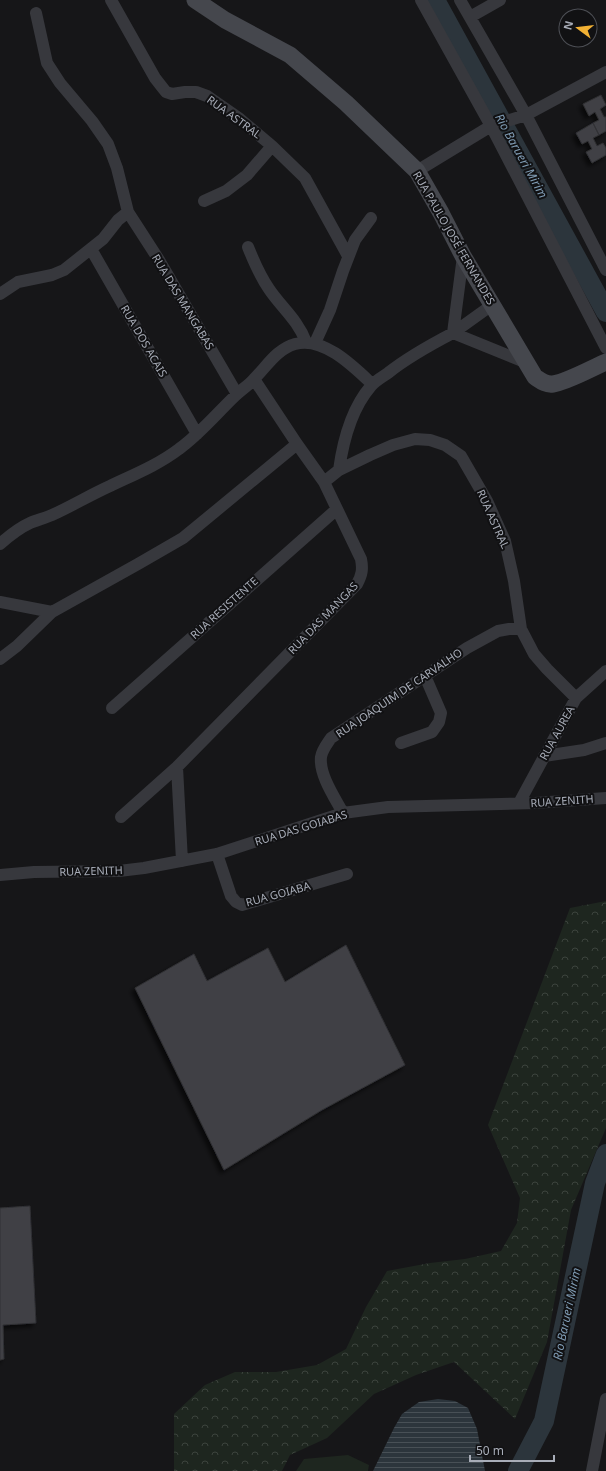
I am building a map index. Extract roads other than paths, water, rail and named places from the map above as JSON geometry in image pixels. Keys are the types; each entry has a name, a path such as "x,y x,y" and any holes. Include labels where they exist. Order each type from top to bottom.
{"main road":[{"name":"RUA PAULO JOSÉ FERNANDES","path":"195,0 225,20 290,56 346,103 418,171 463,256 535,377 544,383 552,384 568,379 606,362"}],"street":[{"name":"RUA ASTRAL","path":"111,0 155,78 166,92 172,94 196,92 207,96 240,118 272,146 305,178 348,256"},
{"path":"421,0 495,125 606,348"},
{"path":"460,0 606,270"},
{"path":"470,18 500,0"},
{"name":"RUA DAS MANGABAS","path":"36,13 47,63 60,83 92,121 108,144 117,168 128,212 159,260 237,394"},
{"path":"418,171 495,125 522,116 606,72"},
{"path":"204,201 226,191 247,175 272,146"},
{"path":"0,294 18,282 52,275 64,270 91,249 103,238 118,220 128,212"},
{"path":"310,343 330,310 348,256 355,240 371,218"},
{"path":"248,247 260,275 269,290 298,325 310,343"},
{"name":"RUA DOS ACAIS","path":"91,249 197,434"},
{"path":"453,333 463,256"},
{"path":"338,470 342,447 349,425 362,397 372,384 422,349 453,333 492,305"},
{"path":"453,333 527,363"},
{"path":"0,544 29,524 52,515 161,461 179,450 254,379 268,362 283,350 294,344 310,343 334,353 358,370 372,384"},
{"name":"RUA DAS MANGAS","path":"121,817 177,767 357,584 361,576 363,568 361,559 324,482 254,379"},
{"name":"RUA ASTRAL","path":"324,482 338,470 393,445 415,439 430,440 445,445 461,456 488,501 505,541 514,582 521,629 534,654 576,698"},
{"path":"0,660 17,646 52,612 183,538 297,444"},
{"name":"RUA RESISTENTE","path":"112,708 337,509"},
{"path":"0,602 52,612"},
{"name":"RUA JOAQUIM DE CARVALHO","path":"343,813 321,768 321,757 324,747 331,738 467,648 498,631 521,629"},
{"name":"RUA AUREA","path":"518,803 576,698 606,670"},
{"path":"401,743 432,732 439,722 441,713 425,676"},
{"path":"544,756 584,750 606,743"},
{"path":"177,767 182,861"},
{"name":"RUA ZENITH","path":"518,803 606,798"},
{"name":"RUA DAS GOIABAS","path":"182,861 217,854 343,813 388,807 518,803"},
{"name":"RUA GOIABA","path":"217,854 231,896 236,902 242,904 347,874"},
{"name":"RUA ZENITH","path":"0,875 34,872 119,871 182,861"},
{"path":"592,1471 606,1398"},
{"path":"599,1432 606,1446"}],"waterway":[{"name":"Rio Barueri Mirim","path":"435,0 606,312"},
{"name":"Rio Barueri Mirim","path":"518,1471 544,1421 595,1183 606,1154"}]}
